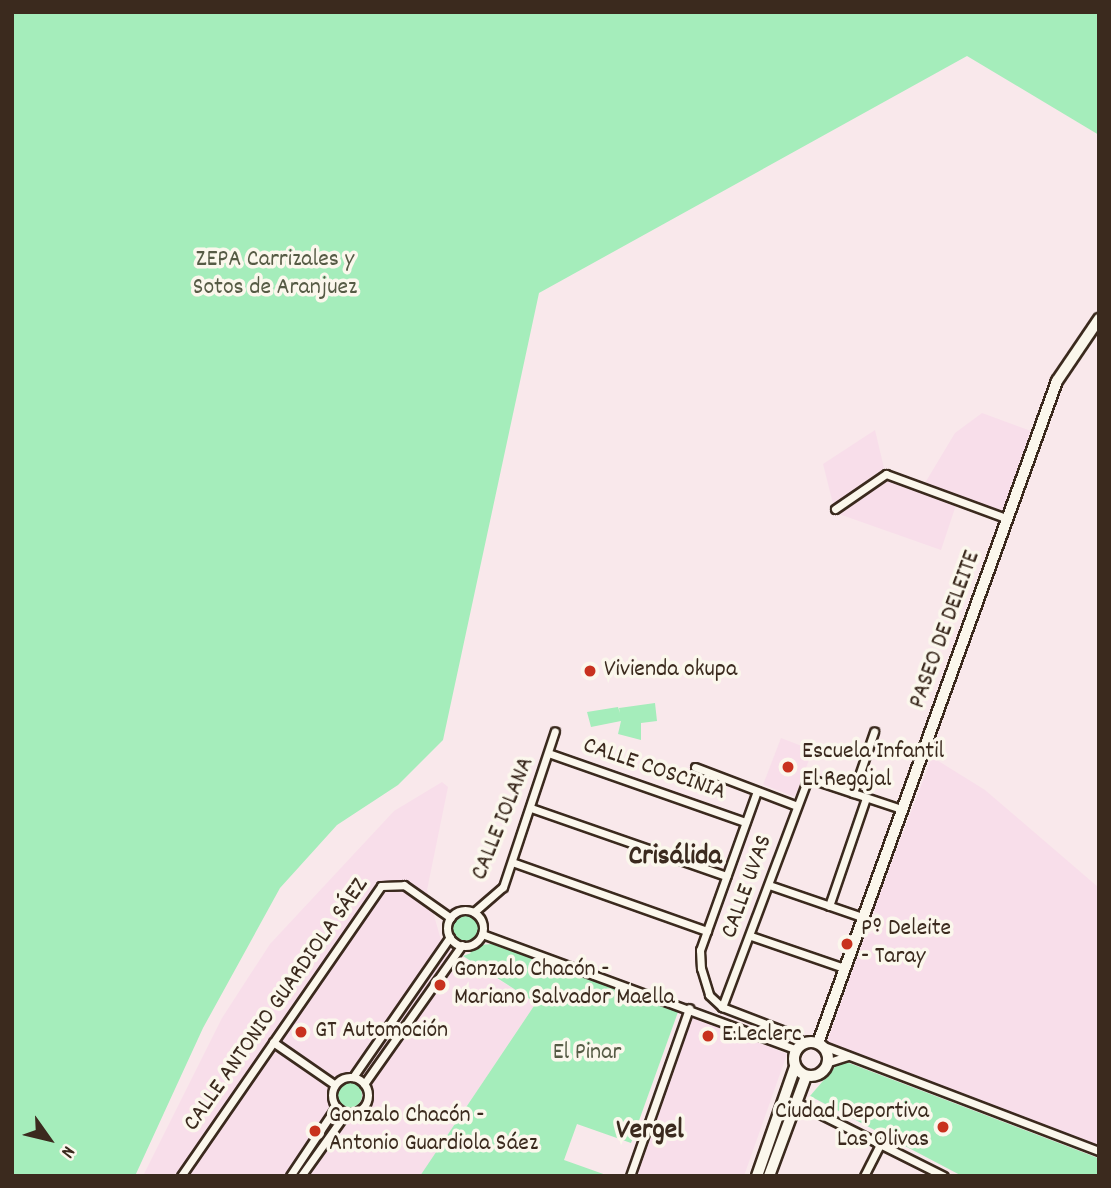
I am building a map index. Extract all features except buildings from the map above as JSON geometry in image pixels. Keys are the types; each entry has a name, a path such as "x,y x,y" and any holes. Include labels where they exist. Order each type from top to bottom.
{"main road":[{"name":"PASEO DE DELEITE","path":"820,1044 862,917 1057,381 1099,319"},
{"path":"757,1176 800,1047 820,1044 829,1062 818,1075 806,1076 795,1068"},
{"path":"769,1176 806,1076"}],"street":[{"path":"835,509 886,474 1008,519"},
{"name":"CALLE IOLANA","path":"474,912 498,894 551,754 555,731"},
{"path":"874,732 853,793 901,809"},
{"name":"CALLE COSCINIA","path":"551,754 745,822"},
{"path":"695,767 797,806"},
{"name":"CALLE UVAS","path":"722,1007 751,936 807,778 853,793"},
{"path":"757,791 707,931 701,968 709,995 722,1007 795,1035 800,1047"},
{"path":"829,906 866,798"},
{"path":"531,808 726,876"},
{"path":"512,862 707,931"},
{"path":"769,885 862,917"},
{"name":"CALLE ANTONIO GUARDIOLA SÁEZ","path":"181,1176 381,886 404,886 451,918"},
{"path":"335,1085 352,1077 450,937 451,918 474,912 482,934"},
{"path":"301,1176 346,1113 365,1105 364,1084 462,946 482,934"},
{"path":"482,934 800,1047"},
{"path":"751,936 844,968"},
{"path":"450,937 462,946"},
{"path":"630,1176 690,1008"},
{"path":"273,1042 335,1085"},
{"path":"820,1044 1099,1151"},
{"path":"829,1062 851,1056"},
{"path":"352,1077 364,1084"},
{"path":"290,1176 336,1107 335,1085"},
{"path":"796,1102 944,1176"},
{"path":"336,1107 346,1113"},
{"path":"864,1176 880,1144"}],"shaded area":[{"path":"982,413 1031,431 1005,513 925,483 955,433"},
{"path":"875,430 884,468 833,504 823,464"},
{"path":"889,479 956,505 941,550 836,513"},
{"name":"Escuela Infantil El Regajal","path":"781,738 813,750 795,797 763,785"},
{"path":"932,757 985,790 1098,887 1099,1146 827,1042 865,935 873,933 880,914 873,911"},
{"path":"442,782 448,787 427,890 442,944 536,1003 420,1176 143,1176 222,1018 270,944 394,811"},
{"path":"692,1016 787,1054 744,1176 635,1176"}],"green space":[{"name":"ZEPA Carrizales y Sotos de Aranjuez","path":"12,12 1099,12 1099,135 967,56 539,293 443,740 398,785 337,825 280,888 203,1028 135,1176 12,1176"},
{"path":"655,703 657,721 641,723 641,740 618,734 621,721 591,727 587,712 618,707 620,713 619,708"},
{"path":"465,915 474,919 478,928 474,937 465,941 456,937 452,928 456,919"},
{"name":"El Pinar","path":"492,944 678,1012 631,1143 577,1124 564,1160 609,1176 420,1176 536,1003 463,956 471,953 465,946"},
{"name":"Ciudad Deportiva Las Olivas","path":"841,1060 1098,1158 1099,1176 962,1176 810,1096"},
{"path":"349,1082 358,1086 362,1095 358,1104 349,1108 340,1104 336,1095 340,1086"}],"place":[{"name":"Vivienda okupa","path":"590,671"},
{"name":"Escuela Infantil El Regajal","path":"788,767"},
{"name":"Pº Deleite - Taray","path":"847,944"},
{"name":"Gonzalo Chacón - Mariano Salvador Maella","path":"440,985"},
{"name":"GT Automoción","path":"301,1032"},
{"name":"E.Leclerc","path":"708,1036"},
{"name":"Ciudad Deportiva Las Olivas","path":"943,1127"},
{"name":"Gonzalo Chacón - Antonio Guardiola Sáez","path":"315,1131"}],"district":[{"name":"Crisálida","path":"675,858"},
{"name":"Vergel","path":"650,1132"}]}
